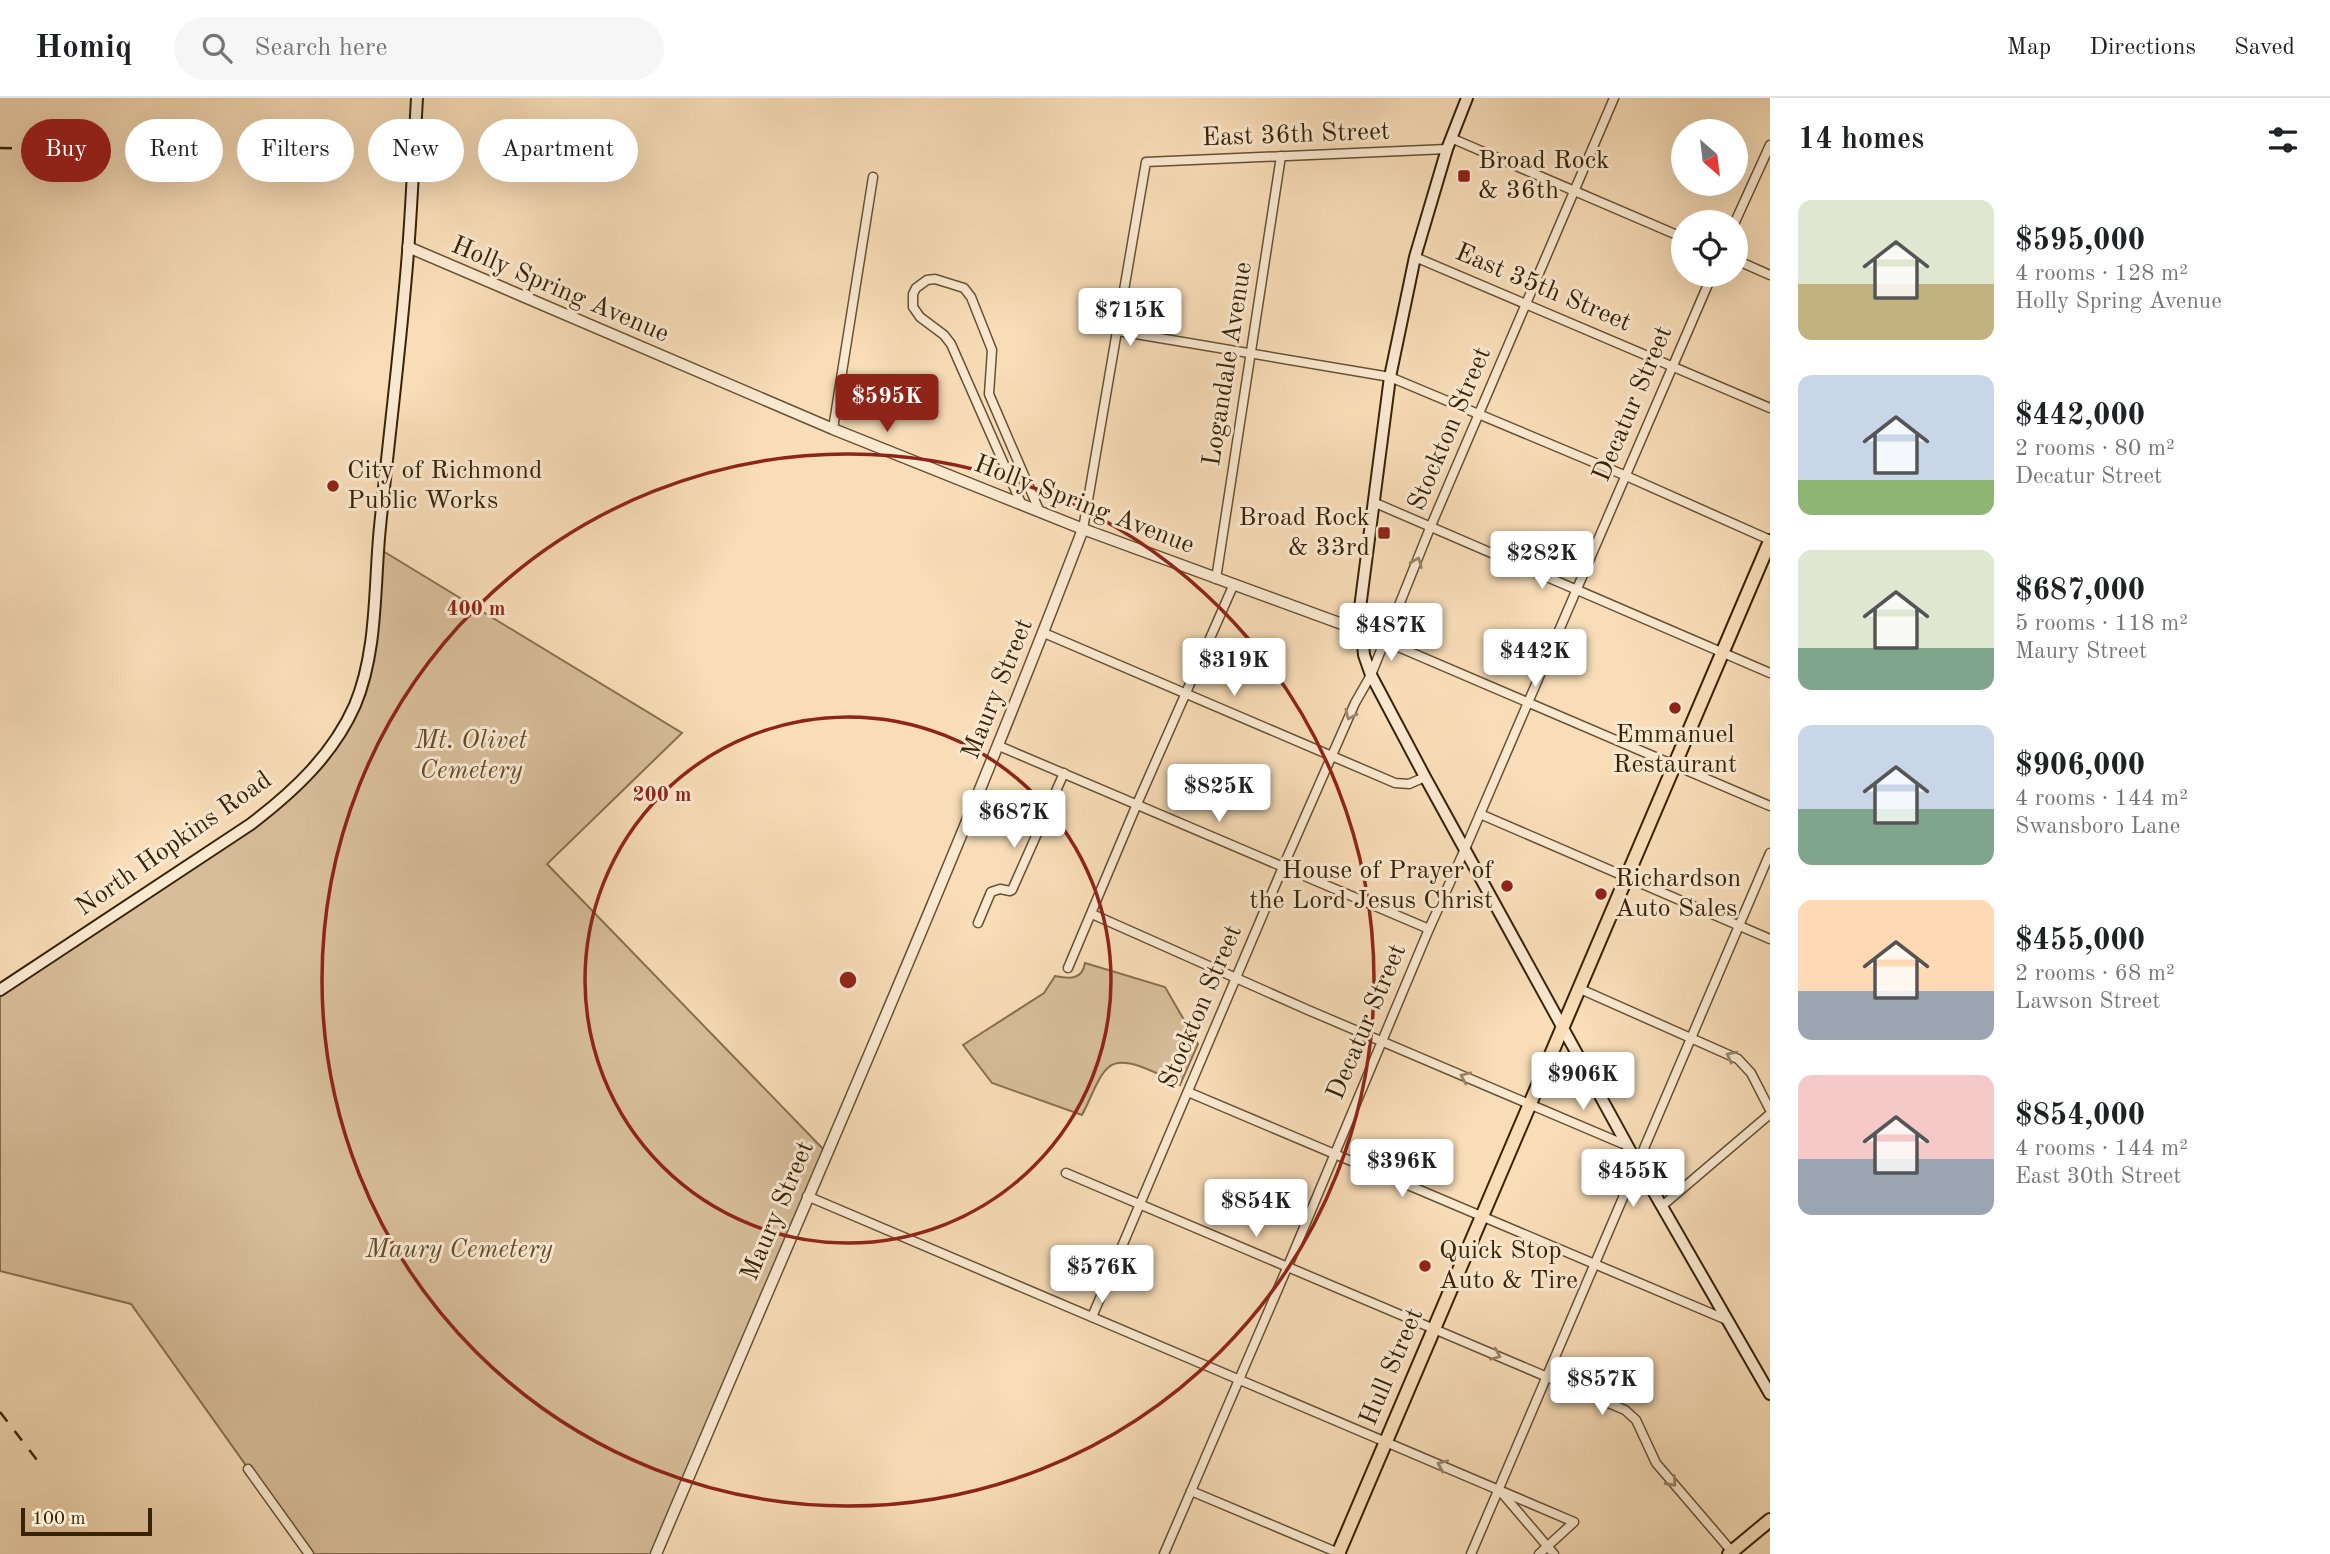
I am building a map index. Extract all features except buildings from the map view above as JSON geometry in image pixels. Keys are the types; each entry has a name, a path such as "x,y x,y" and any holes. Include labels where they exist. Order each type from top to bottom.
{"main road":[{"name":"North Hopkins Road","path":"0,990 280,802 325,756 354,707 366,666 373,614 408,247 417,98"},
{"path":"1467,98 1447,149 1415,257 1390,377 1360,608 1364,654 1371,675 1425,777 1637,1163 1770,1394"},
{"name":"Hull Street","path":"1339,1554 1385,1440 1770,541"},
{"path":"1732,1553 1770,1520"}],"street":[{"name":"Stockton Street","path":"1092,1317 1283,867 1332,755 1371,675 1430,528 1614,98"},
{"path":"1451,138 1671,232"},
{"path":"1740,210 1770,145"},
{"name":"East 36th Street","path":"1146,162 1447,149"},
{"name":"Logandale Avenue","path":"1216,579 1281,156"},
{"name":"Maury Street","path":"656,1554 999,746 1083,529 1146,162"},
{"path":"833,429 873,177"},
{"name":"Holly Spring Avenue","path":"408,247 833,429 1083,529 1361,631"},
{"name":"East 35th Street","path":"1415,257 1770,408"},
{"path":"1748,265 1770,275"},
{"path":"1021,503 951,344 944,335 920,317 913,307 916,288 927,280 935,278 964,288 971,297 992,350 989,386 991,401 1039,510"},
{"name":"Decatur Street","path":"1164,1554 1429,929 1707,287"},
{"path":"1118,331 1390,377 1624,475 1770,541"},
{"path":"1373,502 1770,673"},
{"path":"1068,968 1233,586"},
{"path":"1361,631 1770,806"},
{"path":"1044,633 1395,783 1409,784 1425,777"},
{"path":"999,746 1429,929"},
{"path":"978,923 991,892 1000,889 1012,890 1064,773"},
{"path":"1480,814 1770,939"},
{"path":"1471,1554 1770,853"},
{"path":"1092,914 1235,979 1628,1146"},
{"path":"1578,988 1692,1037 1745,1064 1770,1112 1662,1206"},
{"path":"1188,1092 1727,1320"},
{"path":"1066,1173 1625,1410 1633,1416 1656,1463 1732,1553"},
{"path":"807,1196 1574,1522 1551,1550 1539,1554"},
{"path":"248,1469 309,1554"},
{"path":"1499,1489 1551,1550"},
{"path":"1191,1491 1339,1554"}],"green space":[{"name":"Maury Cemetery","path":"378,548 682,733 547,864 826,1152 655,1554 309,1554 131,1304 0,1271 0,995 276,803 332,740 354,703 364,663"},
{"path":"1085,963 1165,987 1198,1044 1180,1085 1134,1064 1116,1063 1101,1076 1082,1115 992,1083 963,1045 1044,993 1055,976 1070,978 1081,973"}],"railway":[{"path":"0,148 21,149"},
{"path":"0,1412 40,1464"}],"place":[{"name":"Broad Rock & 36th","path":"1464,176"},
{"name":"City of Richmond Public Works","path":"333,486"},
{"name":"Broad Rock & 33rd","path":"1384,533"},
{"name":"Emmanuel Restaurant","path":"1675,708"},
{"name":"House of Prayer of the Lord Jesus Christ","path":"1507,886"},
{"name":"Richardson Auto Sales","path":"1601,894"},
{"name":"Quick Stop Auto & Tire","path":"1425,1266"}],"park label":[{"name":"Mt. Olivet Cemetery","path":"471,756"}]}
